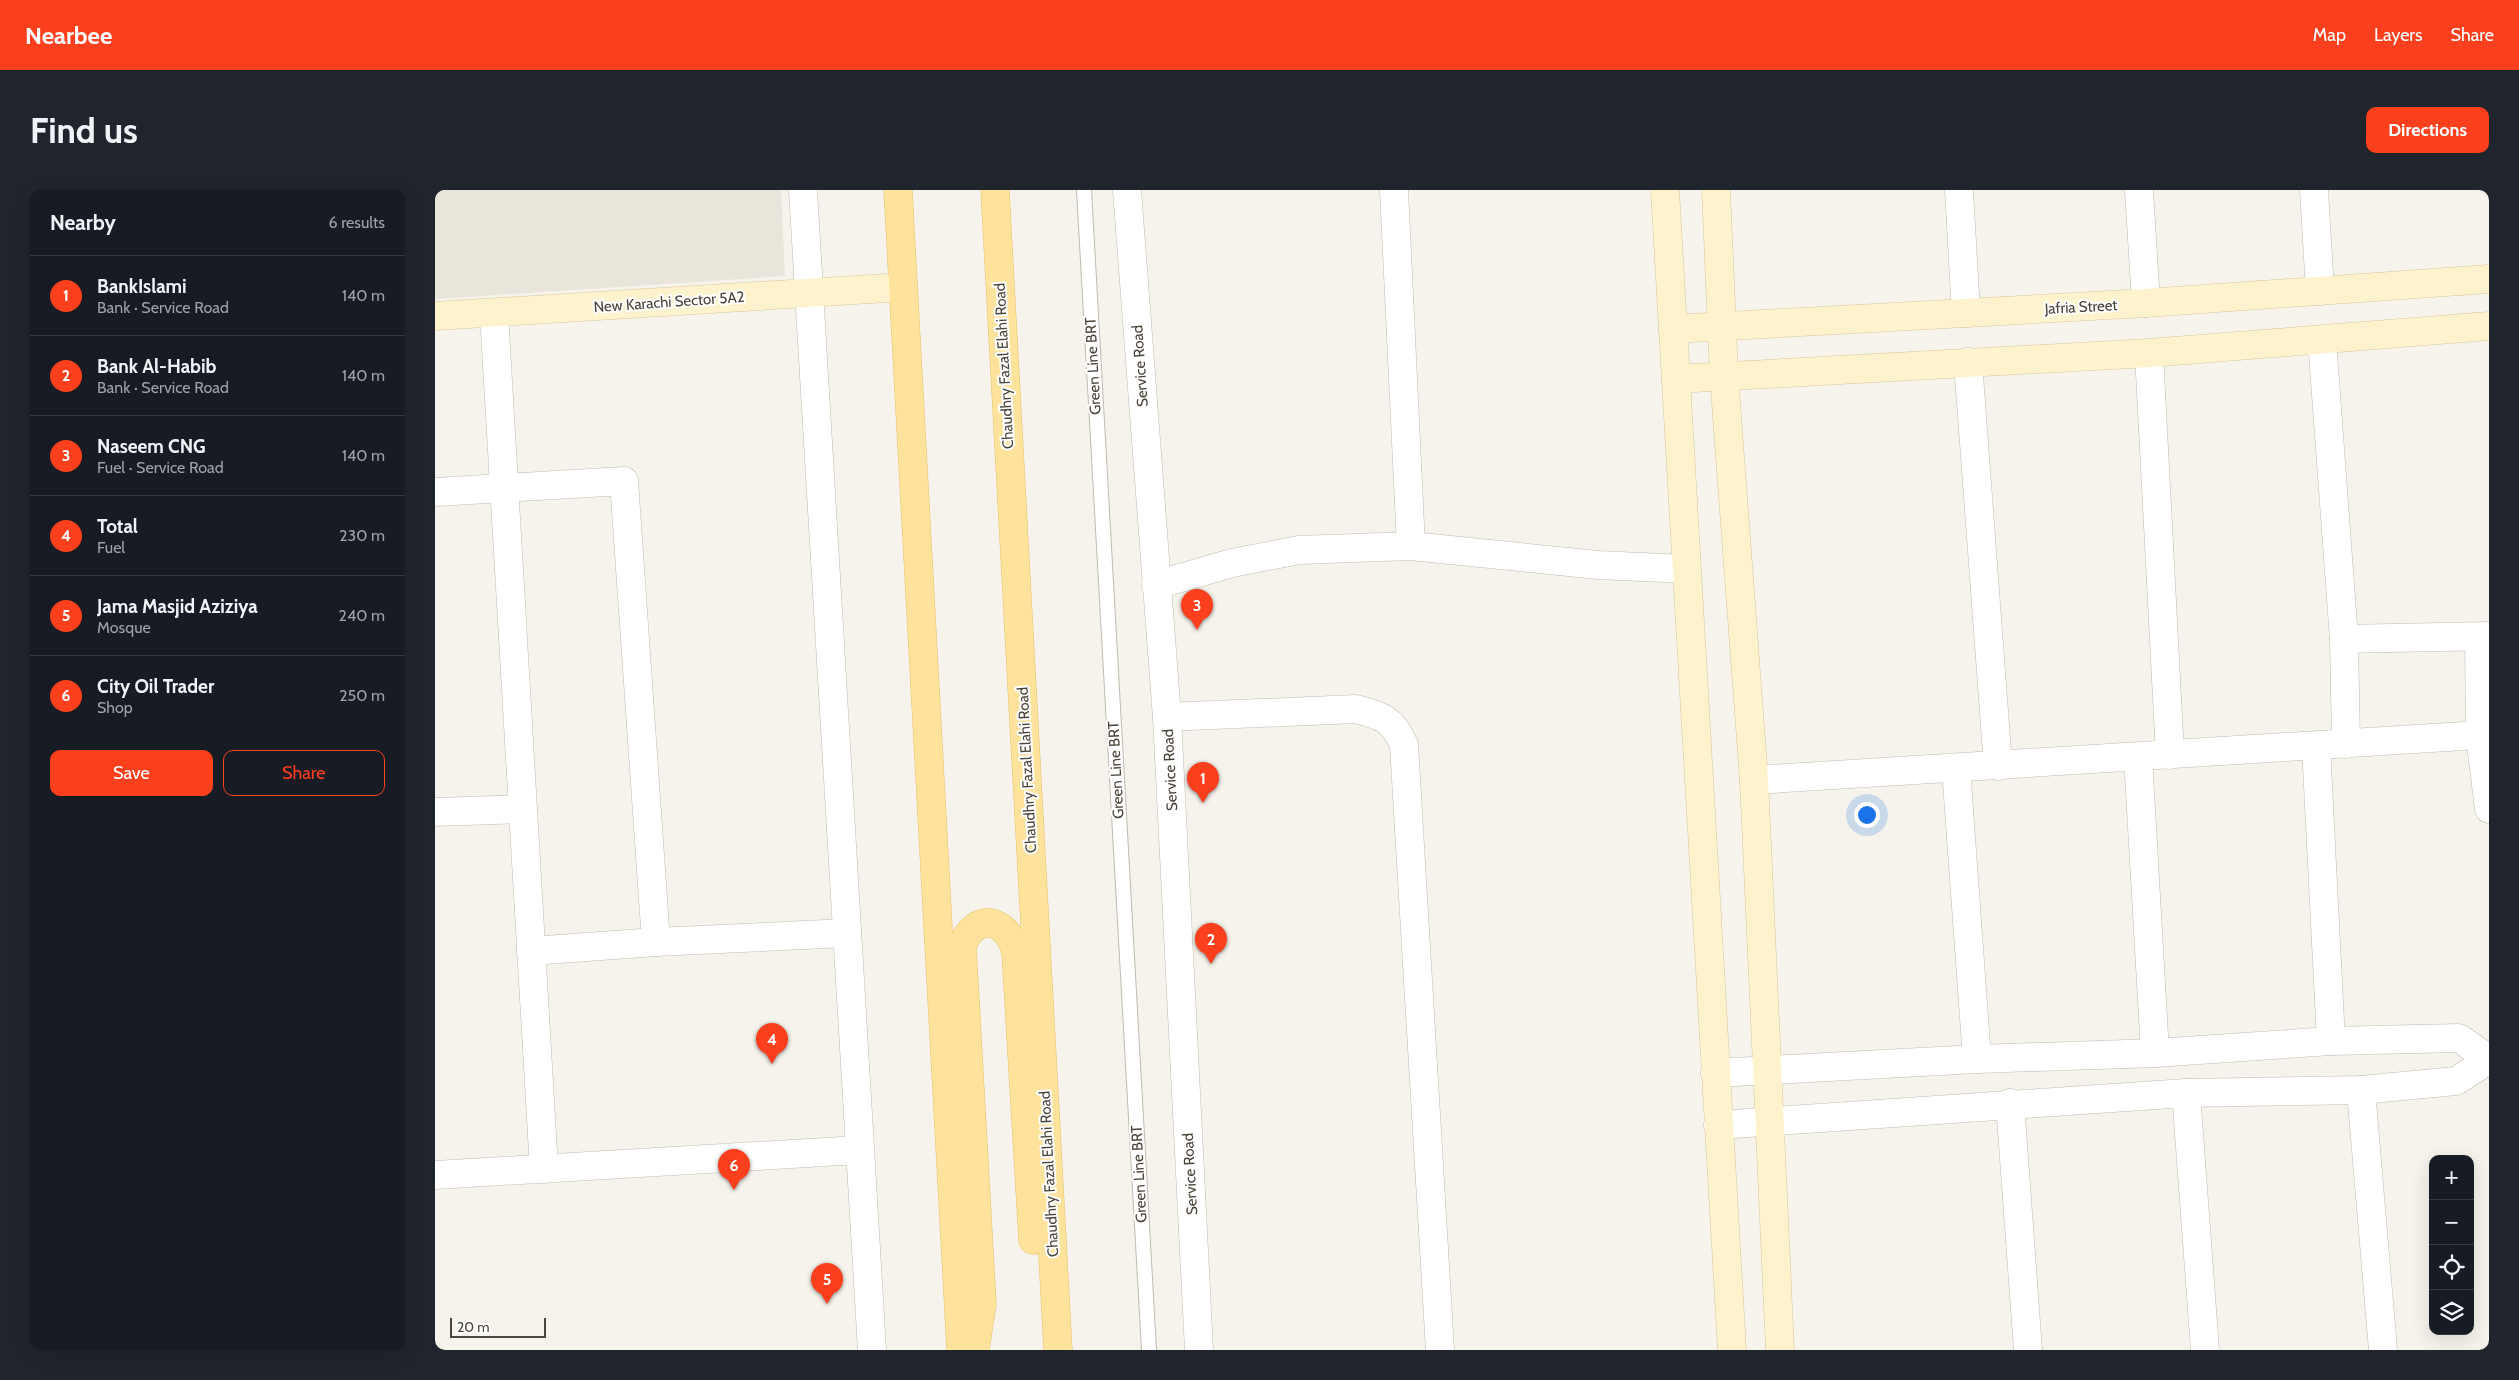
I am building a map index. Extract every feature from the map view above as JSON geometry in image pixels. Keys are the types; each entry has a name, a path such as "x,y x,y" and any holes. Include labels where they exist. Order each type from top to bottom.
{"main road":[{"path":"898,190 961,1350"},
{"name":"Chaudhry Fazal Elahi Road","path":"995,190 1058,1350"},
{"path":"975,1350 982,1304 962,946 969,931 984,923 993,923 1007,931 1012,938 1016,954 1037,1307 1047,1350"}],"street":[{"path":"803,190 859,1150 865,1350"},
{"name":"Service Road","path":"1127,190 1167,717 1199,1350"},
{"path":"1394,190 1411,546"},
{"path":"1665,190 1732,1350"},
{"path":"1716,190 1724,376 1754,780 1780,1350"},
{"path":"1959,190 1966,313"},
{"path":"2139,190 2146,303"},
{"path":"2313,190 2319,291"},
{"name":"Jafria Street","path":"1673,329 2146,303 2489,279"},
{"name":"New Karachi Sector 5A2","path":"435,316 903,287"},
{"path":"494,313 544,1168"},
{"path":"1676,380 2149,353 2489,326"},
{"path":"2323,340 2344,639 2346,744"},
{"path":"2149,353 2170,755"},
{"path":"1968,362 1998,766"},
{"path":"435,492 624,481 656,942"},
{"path":"1156,585 1232,563 1299,550 1411,546 1598,566 1686,569"},
{"path":"2344,639 2484,637 2480,736 2489,809"},
{"path":"1167,717 1356,709 1382,716 1397,728 1404,745 1440,1350"},
{"path":"1754,780 2480,736"},
{"path":"2316,746 2331,1041"},
{"path":"2138,757 2155,1053"},
{"path":"1956,768 1977,1060"},
{"path":"435,812 523,809"},
{"path":"531,952 656,942 847,933"},
{"path":"1715,1073 2155,1053 2331,1041 2459,1038 2489,1059 2456,1081 2361,1090 2186,1093 2010,1103 1718,1125"},
{"path":"2361,1090 2383,1350"},
{"path":"2186,1093 2205,1350"},
{"path":"2010,1103 2028,1350"},
{"path":"435,1175 859,1150"}],"lane":[{"name":"Green Line BRT","path":"1083,190 1149,1350"}],"shaded area":[{"path":"435,190 781,190 785,276 435,299"}],"place":[{"name":"Naseem CNG","path":"1197,630"},
{"name":"BankIslami","path":"1203,803"},
{"name":"Bank Al-Habib","path":"1211,964"},
{"name":"Total","path":"772,1064"},
{"name":"City Oil Trader","path":"734,1190"},
{"name":"Jama Masjid Aziziya","path":"827,1304"}]}
